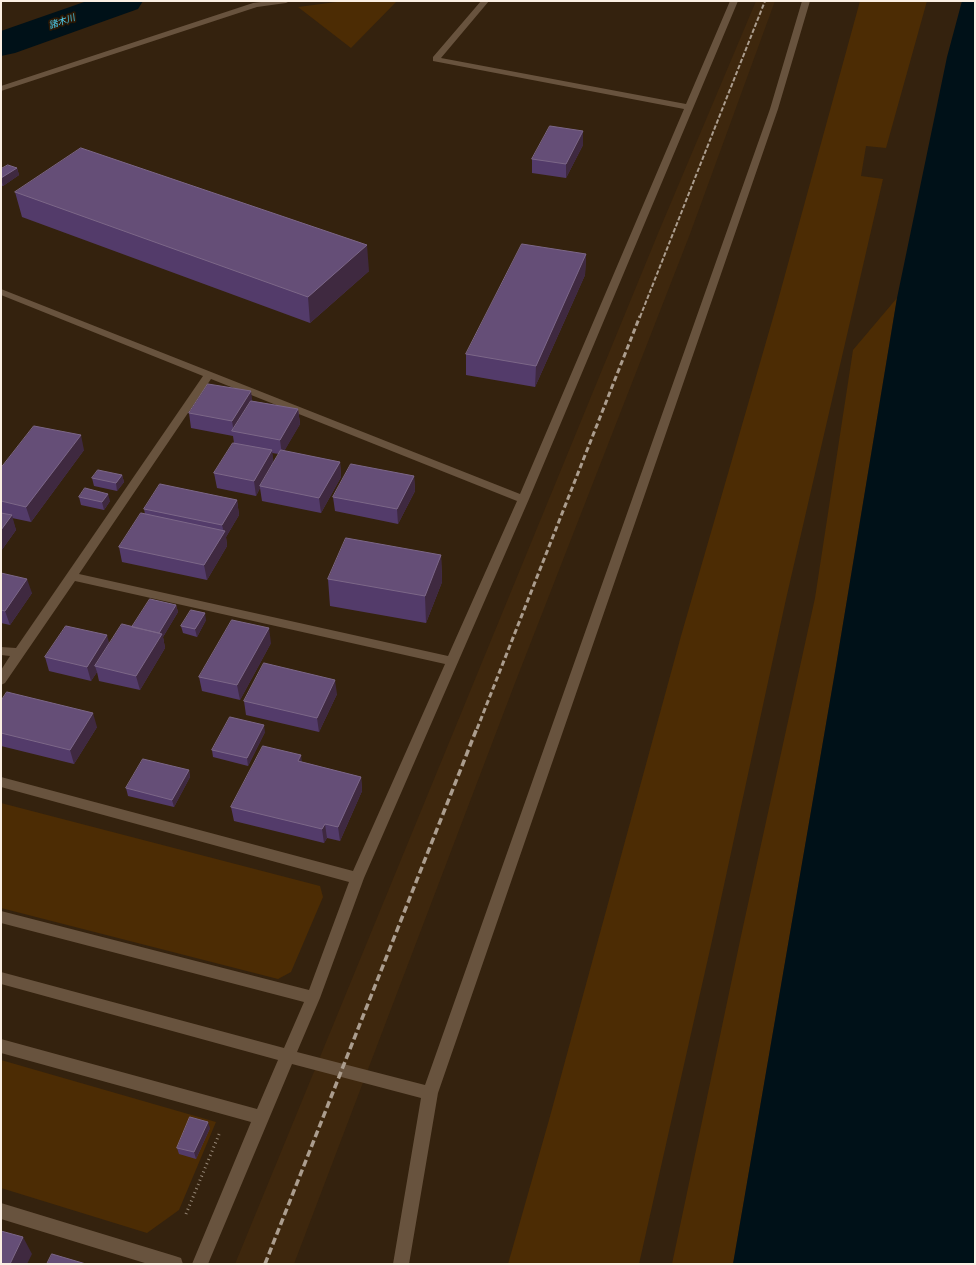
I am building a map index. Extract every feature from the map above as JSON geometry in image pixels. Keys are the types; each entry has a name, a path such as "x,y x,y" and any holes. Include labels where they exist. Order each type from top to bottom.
{"street":[{"path":"1,89 256,5 286,1"},
{"path":"484,1 436,59 689,107"},
{"path":"200,1264 261,1117 313,998 357,878 523,499 734,1"},
{"path":"401,1264 430,1093 774,110 806,1"},
{"path":"1,292 523,499"},
{"path":"1,680 209,374"},
{"path":"72,576 451,661"},
{"path":"1,650 20,653"},
{"path":"1,782 357,878"},
{"path":"1,917 313,998"},
{"path":"1,978 380,1081 430,1093"},
{"path":"1,1046 261,1117"},
{"path":"1,1210 175,1264"}],"path":[{"path":"186,1214 218,1137"}],"shaded area":[{"path":"344,1 397,1 351,48 298,7"},
{"path":"756,1 775,1 690,234 515,683 294,1264 235,1264 659,231"},
{"path":"860,1 927,1 886,148 866,146 861,176 883,179 786,599 711,945 639,1264 508,1264 549,1120 681,636 777,304"},
{"path":"962,1 975,1 975,1264 733,1264 836,666 897,298 947,57"},
{"path":"897,298 836,666 733,1264 672,1264 741,936 815,598 853,350"},
{"path":"1,803 320,886 323,897 291,972 278,979 1,908"},
{"path":"1,1060 216,1122 179,1210 147,1233 1,1188"}],"building":[{"path":"550,126 583,131 566,164 532,159"},
{"path":"81,148 367,245 308,297 15,192"},
{"path":"8,165 17,168 1,178 1,169"},
{"path":"522,244 586,254 536,366 466,354"},
{"path":"208,384 251,391 232,421 189,413"},
{"path":"251,401 298,409 280,440 232,431"},
{"path":"34,426 81,435 26,507 1,501 1,468"},
{"path":"233,443 272,450 254,481 214,473"},
{"path":"281,450 340,462 319,498 260,486"},
{"path":"351,464 414,476 397,509 333,497"},
{"path":"98,470 122,475 116,483 92,478"},
{"path":"160,484 237,500 222,525 144,509"},
{"path":"85,488 108,494 102,502 79,497"},
{"path":"1,513 12,515 1,530"},
{"path":"141,513 225,531 204,565 119,547"},
{"path":"346,538 441,555 425,596 328,579"},
{"path":"1,573 27,579 5,611 1,610"},
{"path":"150,599 176,605 159,633 132,627"},
{"path":"191,610 205,613 195,629 181,626"},
{"path":"232,620 269,628 237,685 199,677"},
{"path":"122,624 162,634 136,676 95,666"},
{"path":"66,626 107,635 87,667 45,657"},
{"path":"264,663 335,680 317,718 244,701"},
{"path":"7,692 93,713 70,750 1,733 1,701"},
{"path":"230,717 264,725 247,758 212,750"},
{"path":"263,746 301,755 298,761 361,777 338,827 325,824 322,829 231,807"},
{"path":"143,759 189,770 172,800 126,788"},
{"path":"190,1117 208,1122 194,1152 177,1148"},
{"path":"1,1231 23,1237 10,1264 1,1264"},
{"path":"52,1254 86,1264 47,1264"}],"waterway":[{"name":"諸木川","path":"1,44 124,1"}],"railway":[{"path":"640,317 765,1"},
{"path":"477,729 640,316"},
{"path":"265,1264 477,728"}]}
